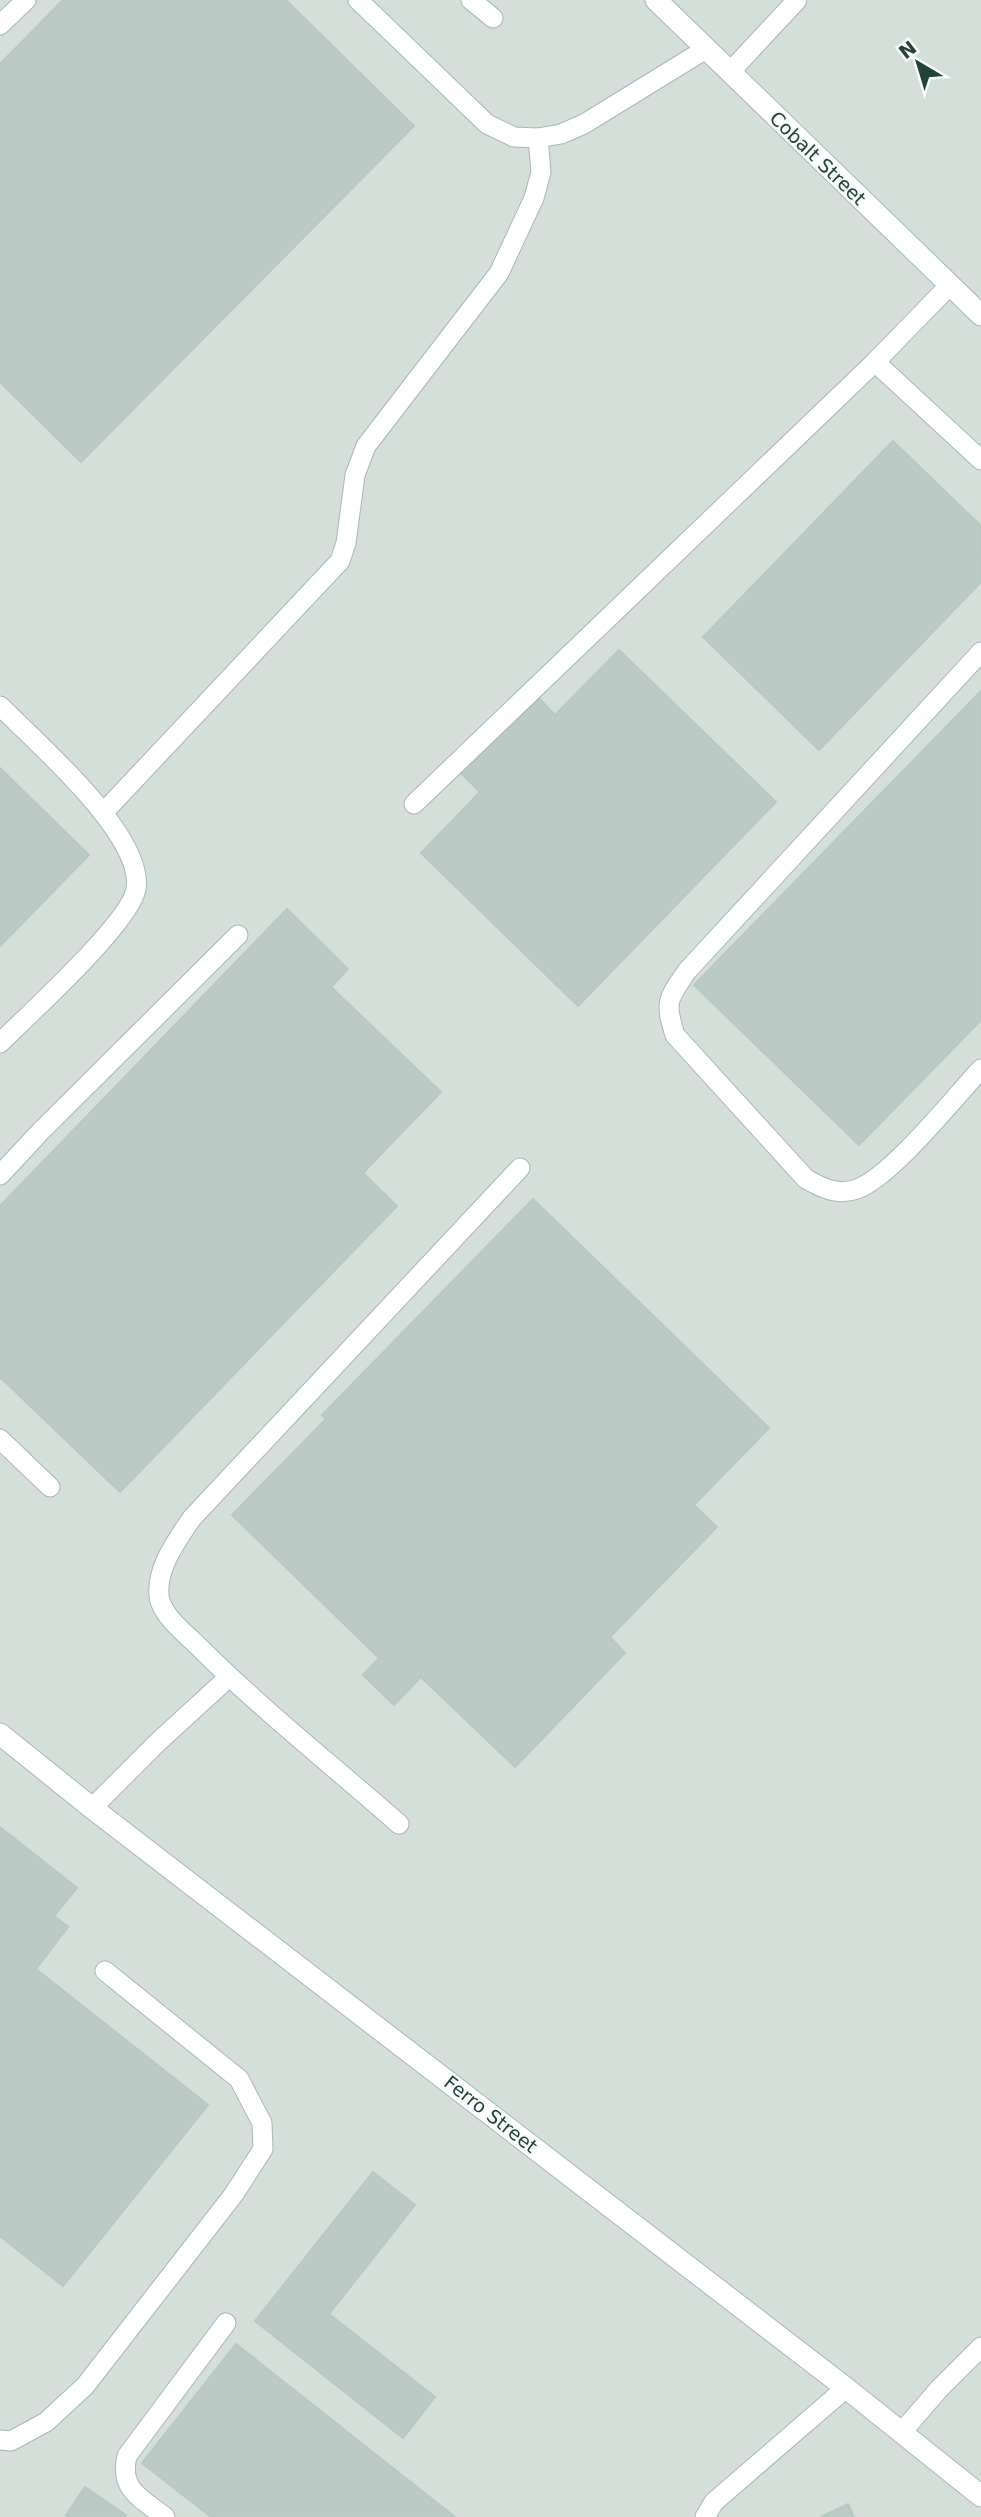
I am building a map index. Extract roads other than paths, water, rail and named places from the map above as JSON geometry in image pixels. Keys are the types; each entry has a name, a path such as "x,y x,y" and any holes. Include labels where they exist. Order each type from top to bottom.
{"street":[{"name":"Cobalt Street","path":"656,0 981,315"},
{"name":"Ferro Street","path":"0,1734 92,1808 846,2388 981,2496"}],"lane":[{"path":"0,25 26,0"},
{"path":"358,0 487,124 514,137 538,138 561,134 583,124 706,49"},
{"path":"471,0 493,18"},
{"path":"730,72 797,0"},
{"path":"103,813 341,561 355,475 366,446 499,273 534,198 541,172 538,138"},
{"path":"414,804 875,362 950,285"},
{"path":"875,362 981,460"},
{"path":"981,652 687,971 670,996 668,1011 676,1035 694,1055 806,1179 830,1191 857,1189 888,1169 981,1069"},
{"path":"0,706 103,813 125,841 134,865 137,888 129,909 83,960 0,1043"},
{"path":"0,1175 238,935"},
{"path":"399,1824 229,1677 167,1615 160,1601 158,1586 163,1567 192,1518 520,1168"},
{"path":"0,1439 50,1487"},
{"path":"92,1808 229,1677"},
{"path":"0,2440 11,2441 46,2422 85,2386 234,2194 263,2149 262,2123 239,2079 105,1971"},
{"path":"165,2517 128,2485 124,2476 127,2456 226,2323"},
{"path":"901,2433 939,2389 981,2347"},
{"path":"705,2517 714,2502 846,2388"}]}
